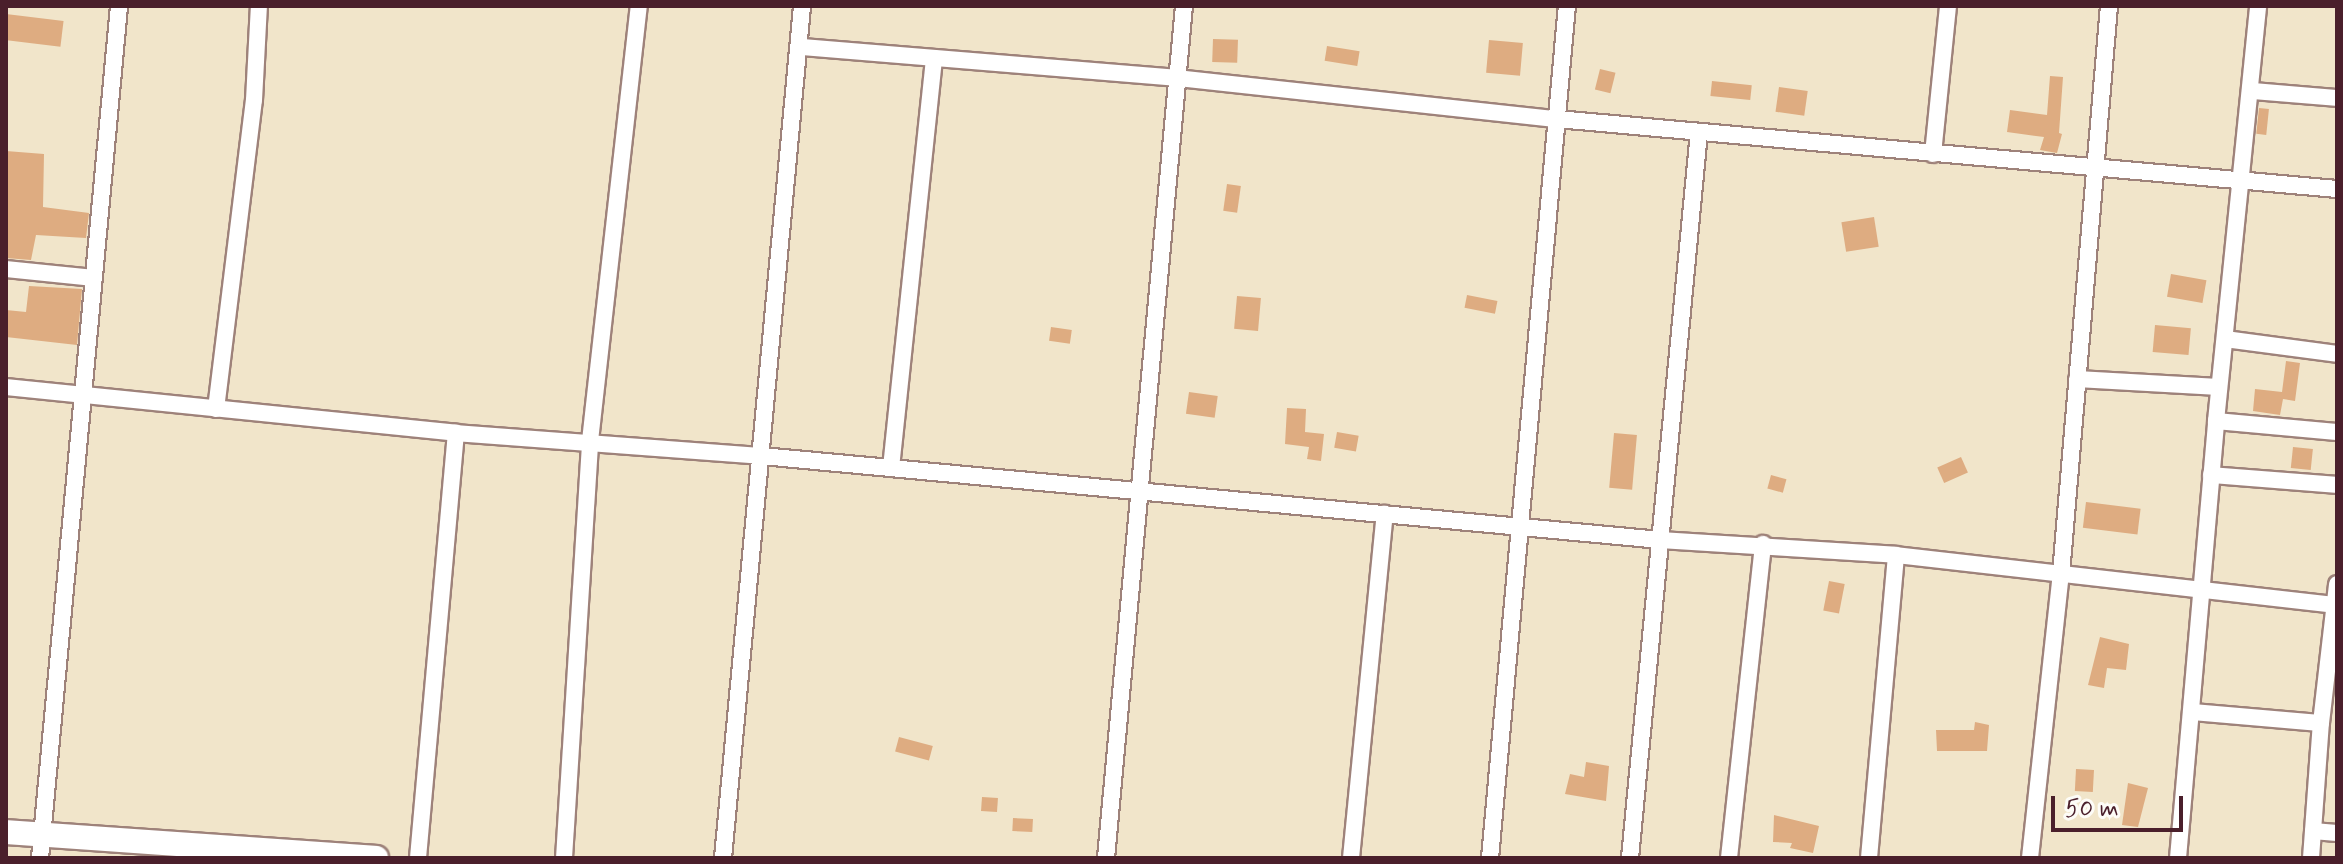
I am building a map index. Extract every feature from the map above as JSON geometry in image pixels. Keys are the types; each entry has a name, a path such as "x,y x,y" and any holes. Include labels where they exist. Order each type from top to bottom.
{"street":[{"path":"41,847 119,6"},
{"path":"216,409 253,115 259,6"},
{"path":"564,858 590,441 639,6"},
{"path":"723,858 801,47 802,6"},
{"path":"1106,858 1184,6"},
{"path":"1490,858 1567,6"},
{"path":"1933,154 1948,6"},
{"path":"2030,858 2061,574 2109,6"},
{"path":"2178,858 2219,387 2252,91 2258,6"},
{"path":"801,47 1177,78 1557,119 2240,183 2337,189"},
{"path":"891,468 934,58"},
{"path":"2252,91 2337,98"},
{"path":"1630,858 1699,132"},
{"path":"6,269 94,278"},
{"path":"2225,339 2337,354"},
{"path":"2077,379 2219,387"},
{"path":"6,387 456,433 762,456 1660,540 1763,544 1896,555 2336,604"},
{"path":"2216,421 2337,432"},
{"path":"418,858 456,433"},
{"path":"2211,475 2337,485"},
{"path":"1351,858 1385,514"},
{"path":"1729,858 1763,544"},
{"path":"1869,858 1896,555"},
{"path":"2311,858 2321,723 2331,693 2337,584"},
{"path":"2192,712 2321,723"},
{"path":"2313,831 2337,833"},
{"path":"6,832 41,847 376,858"}],"building":[{"path":"6,14 64,21 60,47 6,40"},
{"path":"1213,39 1238,40 1237,63 1212,62"},
{"path":"1489,40 1523,43 1520,76 1486,73"},
{"path":"1327,46 1360,51 1357,66 1325,61"},
{"path":"1600,69 1616,73 1610,93 1595,89"},
{"path":"2050,76 2063,77 2059,133 2062,134 2057,153 2040,150 2044,137 2007,132 2010,110 2047,115"},
{"path":"1712,81 1752,85 1750,100 1710,96"},
{"path":"1779,87 1808,91 1804,116 1776,112"},
{"path":"2259,108 2269,109 2266,135 2256,134"},
{"path":"6,151 44,154 43,207 89,213 86,238 36,235 31,260 6,258"},
{"path":"1227,184 1241,186 1237,213 1223,211"},
{"path":"1874,217 1879,247 1846,252 1841,222"},
{"path":"2171,274 2206,280 2202,303 2167,297"},
{"path":"29,286 82,289 77,345 6,337 6,310 26,312"},
{"path":"1467,295 1497,301 1495,314 1465,308"},
{"path":"1237,296 1261,298 1258,331 1234,329"},
{"path":"2155,325 2191,328 2189,355 2153,352"},
{"path":"1051,327 1072,330 1070,344 1049,341"},
{"path":"2286,361 2300,363 2295,401 2283,399 2280,415 2253,411 2255,389 2282,392"},
{"path":"1189,392 1218,396 1215,418 1186,414"},
{"path":"1287,408 1306,409 1305,432 1324,434 1321,461 1307,459 1309,447 1285,444"},
{"path":"1337,432 1359,436 1356,452 1334,448"},
{"path":"1614,433 1637,435 1632,490 1609,488"},
{"path":"2293,447 2313,449 2311,470 2291,468"},
{"path":"1961,457 1968,473 1944,483 1937,468"},
{"path":"1771,475 1786,479 1783,493 1767,489"},
{"path":"2086,502 2141,509 2137,535 2083,528"},
{"path":"1829,581 1845,584 1839,614 1823,610"},
{"path":"2100,637 2129,644 2126,670 2107,668 2104,688 2088,685"},
{"path":"1975,722 1989,725 1987,751 1937,751 1936,730 1974,730"},
{"path":"899,737 933,746 929,761 895,751"},
{"path":"1586,762 1609,766 1606,801 1565,794 1570,774 1584,777"},
{"path":"2076,769 2094,770 2093,792 2075,791"},
{"path":"2128,783 2148,788 2138,827 2122,825"},
{"path":"982,797 998,798 997,812 981,811"},
{"path":"1774,815 1819,826 1813,853 1790,848 1792,843 1773,842"},
{"path":"1013,818 1033,819 1032,832 1012,831"}]}
